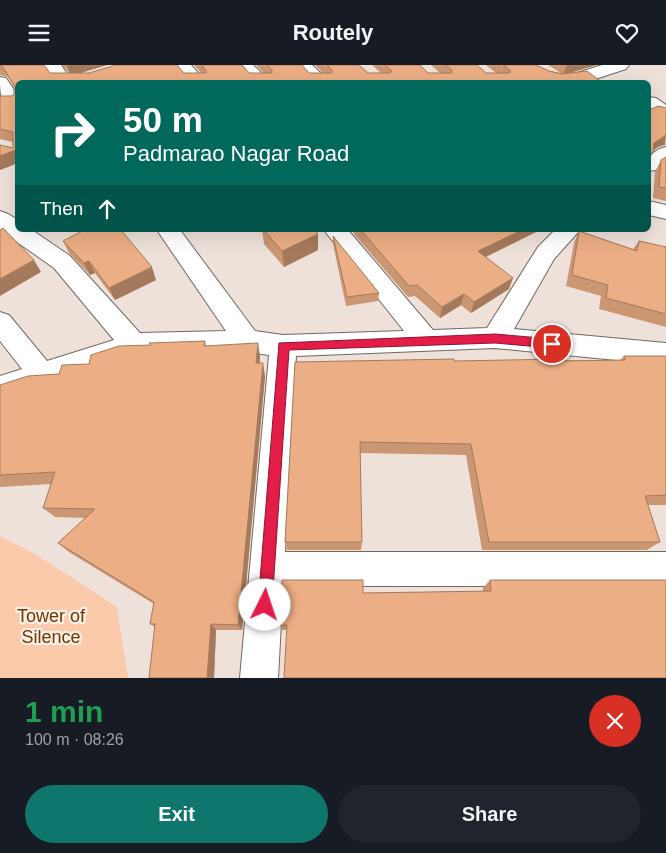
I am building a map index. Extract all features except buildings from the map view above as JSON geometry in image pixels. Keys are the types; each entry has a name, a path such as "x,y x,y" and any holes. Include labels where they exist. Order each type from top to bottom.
{"street":[{"path":"52,65 71,80"},
{"path":"181,65 195,80"},
{"path":"243,65 260,80"},
{"path":"302,65 319,80"},
{"path":"572,80 607,67 619,80"},
{"path":"0,82 10,102"},
{"path":"651,103 666,114"},
{"path":"651,164 666,153"},
{"path":"651,208 666,212"},
{"path":"0,219 15,229"},
{"path":"19,232 62,262 134,344"},
{"path":"169,232 247,341"},
{"path":"337,232 427,341"},
{"path":"495,339 546,253 567,232"},
{"path":"0,322 42,375"},
{"path":"0,388 134,344 247,341 283,346 495,339 666,354"},
{"path":"260,678 283,346"},
{"path":"268,569 666,569"}],"green space":[{"name":"Tower of Silence","path":"0,536 35,554 117,607 128,678 0,678"}],"route":[{"path":"265,605 283,346 495,339 552,344"}]}
